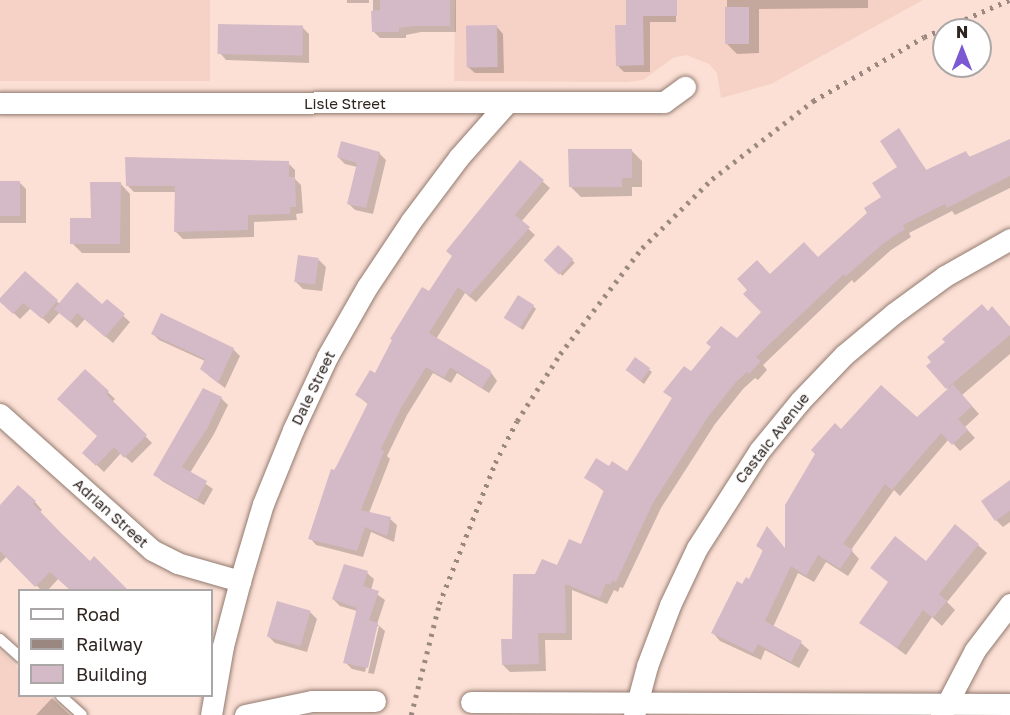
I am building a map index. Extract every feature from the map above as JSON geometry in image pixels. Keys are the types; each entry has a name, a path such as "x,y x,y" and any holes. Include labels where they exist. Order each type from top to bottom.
{"street":[{"name":"Lisle Street","path":"0,102 506,104 664,102 685,87"},
{"name":"Dale Street","path":"211,715 240,580 263,504 293,430 327,357 367,288 411,221 459,157 506,104"},
{"name":"Castaic Avenue","path":"635,709 670,605 697,548 759,451 829,370 893,314 945,276 1010,239"},
{"name":"Adrian Street","path":"0,414 152,550 177,562 240,580"},
{"path":"943,709 975,650 1010,604"},
{"path":"245,715 312,701 375,701"},
{"path":"471,702 635,709 943,709 1010,704"}],"lane":[{"path":"0,639 18,655"},
{"path":"62,697 82,715"}],"shaded area":[{"path":"0,0 210,0 210,81 0,81"},
{"path":"455,0 923,0 771,84 721,98 717,73 709,64 686,55 673,58 643,80 627,82 454,81"},
{"path":"0,651 18,668 18,697 49,697 69,715 0,715"}],"building":[{"path":"380,0 450,0 450,26 414,26 399,28 399,32 372,32 371,11 380,10"},
{"path":"626,0 677,0 677,16 643,16 644,65 616,66 615,25 626,25"},
{"path":"725,7 749,7 749,44 725,44"},
{"path":"218,24 303,25 302,55 217,54"},
{"path":"497,25 498,67 467,68 466,26"},
{"path":"899,128 926,170 966,151 969,157 1010,139 1010,176 947,208 945,204 903,225 905,229 884,243 846,276 844,274 756,357 761,361 749,374 747,372 736,382 708,417 654,501 616,582 612,581 610,585 606,583 600,598 565,584 566,633 538,633 539,664 502,665 501,639 512,639 513,574 535,574 542,559 557,565 569,539 581,544 604,490 584,478 596,458 609,466 612,461 627,471 672,398 663,392 684,366 691,371 711,347 706,343 721,326 737,338 761,312 743,294 747,290 737,279 757,260 770,274 804,242 818,257 867,213 864,208 881,197 872,183 897,167 880,141"},
{"path":"341,141 380,152 366,208 347,204 357,163 337,157"},
{"path":"568,149 632,149 632,178 622,178 622,187 569,187"},
{"path":"125,157 289,161 289,177 295,177 296,207 290,207 290,214 248,215 248,230 174,232 175,186 126,186"},
{"path":"520,160 544,180 515,215 530,227 469,296 458,287 429,333 490,370 491,374 482,388 450,367 444,378 426,367 401,408 381,449 384,451 361,510 391,517 387,536 365,527 357,551 308,539 331,469 334,470 337,465 368,403 355,395 370,370 375,373 392,340 390,339 422,287 429,291 452,256 446,251"},
{"path":"0,181 20,181 20,216 0,216"},
{"path":"90,182 121,182 120,244 70,244 70,218 91,218"},
{"path":"558,245 573,259 559,275 544,260"},
{"path":"298,255 319,258 315,285 294,282"},
{"path":"25,271 58,300 42,319 23,303 13,314 0,302 0,298"},
{"path":"77,282 102,304 107,299 125,314 105,337 77,313 70,322 54,309"},
{"path":"518,295 534,305 520,328 504,318"},
{"path":"982,304 988,311 992,306 1010,327 1010,335 946,389 926,366 931,362 927,357 945,342 942,339"},
{"path":"161,313 234,348 218,383 200,369 205,359 151,334"},
{"path":"635,357 650,368 641,381 626,370"},
{"path":"85,369 109,391 106,394 147,435 124,458 114,447 96,466 82,453 97,436 57,399"},
{"path":"953,384 972,406 958,419 968,430 952,445 941,433 892,490 885,484 843,544 853,550 840,569 818,555 806,576 791,566 765,621 802,641 791,662 758,644 753,653 711,633 737,581 742,584 746,577 749,579 763,550 756,546 767,526 785,548 785,505 815,454 811,450 835,423 841,429 881,385 917,417"},
{"path":"203,388 222,397 208,427 182,467 207,481 197,500 153,475"},
{"path":"1010,480 1010,511 995,521 981,501"},
{"path":"18,485 36,501 33,504 90,561 94,556 127,589 69,589 50,572 35,587 0,551 0,505"},
{"path":"955,524 979,544 939,594 947,601 933,618 923,610 897,648 859,623 888,582 870,568 895,536 926,561"},
{"path":"344,564 368,571 363,586 379,591 369,620 378,623 368,668 343,663 357,608 332,599"},
{"path":"277,601 311,611 300,646 267,637"}],"railway":[{"path":"411,715 439,604 495,463 517,421 560,354 642,248 712,179 813,101 924,37 1009,0"}]}
